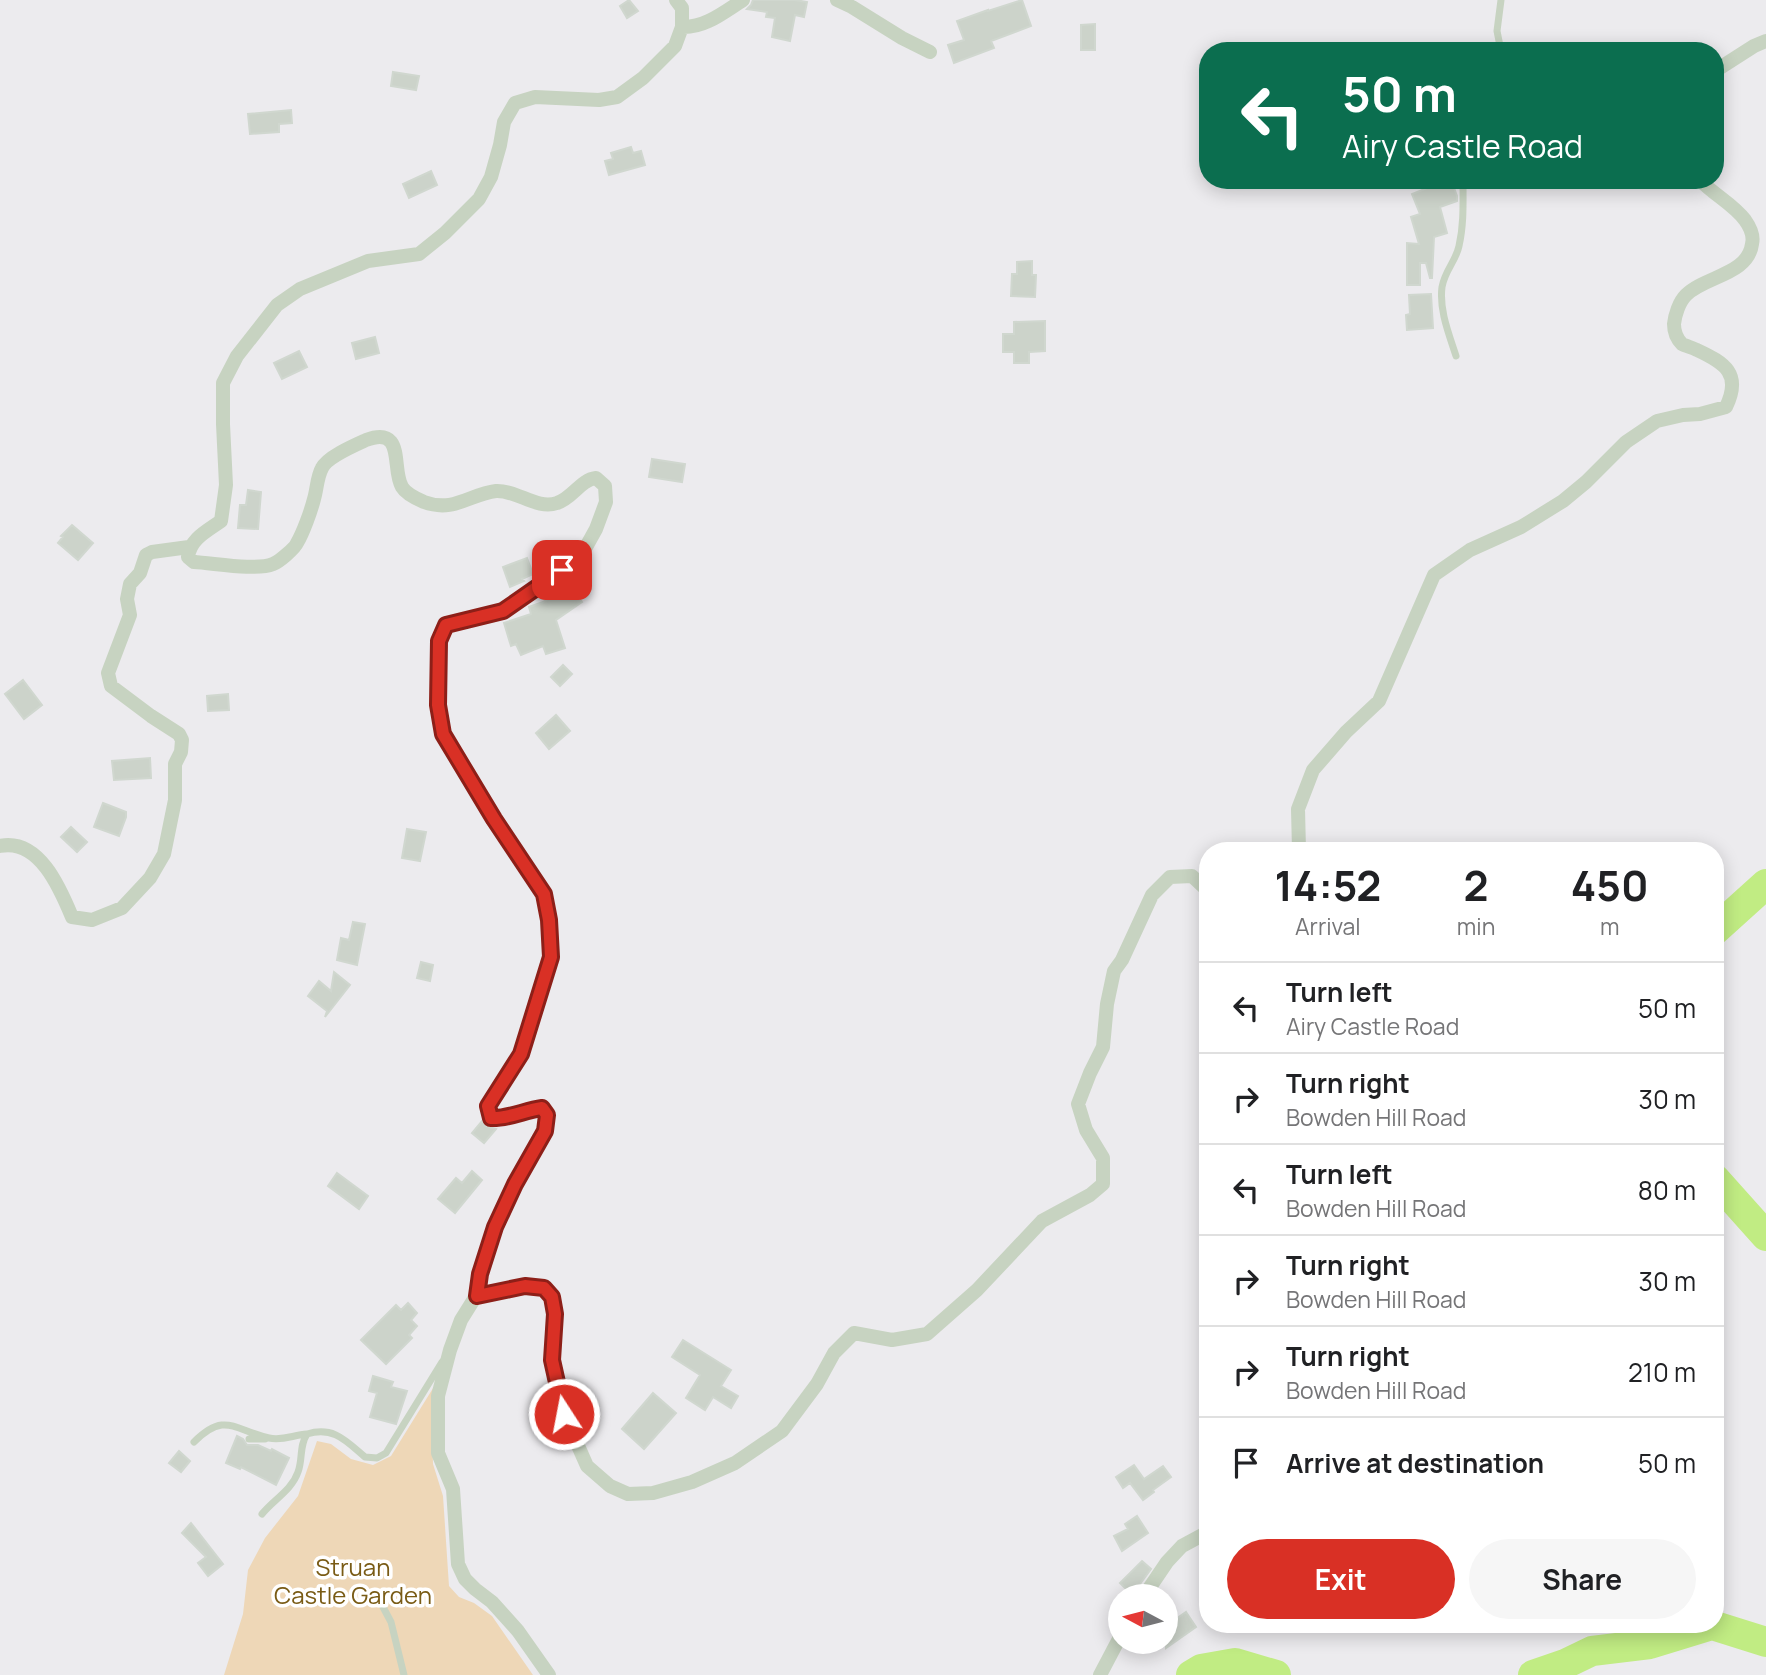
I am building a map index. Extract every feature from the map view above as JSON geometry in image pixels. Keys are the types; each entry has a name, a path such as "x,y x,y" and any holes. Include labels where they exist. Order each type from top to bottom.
{"street":[{"path":"549,1675 518,1631 492,1602 464,1578 458,1564 453,1489 438,1453 438,1396 450,1350 461,1320 477,1296 489,1242 501,1211 545,1131 547,1115 542,1108 502,1118 491,1118 488,1106 521,1054 551,957 544,894 494,819 443,734 438,705 439,641 446,625 503,611 581,556 596,529 606,502 605,486 596,478 589,479 567,499 555,505 497,491 444,505 425,502 408,494 402,487 397,471 397,452 390,441 382,437 368,439 339,453 322,466 314,500 297,545 274,564 255,567 194,562 188,556 189,547 194,540 221,521 226,485 223,383 237,356 277,305 300,289 368,261 419,254 479,200 491,177 504,122 515,103 535,97 599,100 617,97 643,78 675,46 682,27 682,8 676,0"},
{"path":"682,27 690,28 711,21 743,0"},
{"path":"837,0 930,52"},
{"path":"1724,65 1766,41"},
{"path":"1299,842 1298,809 1313,770 1346,732 1379,701 1434,575 1470,550 1521,527 1563,501 1626,442 1657,421 1726,407 1732,393 1731,379 1725,366 1682,344 1674,331 1675,317 1686,295 1744,262 1751,252 1754,237 1745,220 1710,189"},
{"path":"0,846 24,847 36,856 55,880 72,917 92,920 122,908 150,878 164,854 167,842 175,800 175,764 182,740 179,734 111,686 108,673 130,615 127,599 130,584 140,573 146,555 189,547"},
{"path":"477,1296 525,1286 544,1288 552,1297 555,1314 552,1360 564,1414 587,1466 610,1486 628,1494 653,1493 692,1482 736,1463 782,1430 817,1384 834,1353 855,1333 892,1340 927,1334 977,1290 1042,1222 1090,1195 1103,1184 1103,1158 1086,1130 1077,1104 1103,1047 1107,1004 1114,971 1122,960 1152,895 1170,877 1192,876 1199,883"},
{"path":"1152,1584 1182,1546 1199,1537"},
{"path":"1100,1675 1111,1654"}],"lane":[{"path":"1499,42 1497,31 1501,0"},
{"path":"1456,356 1442,308 1442,288 1446,271 1459,249 1464,214 1463,189"},
{"path":"249,1439 285,1439 316,1431 328,1432 348,1441 365,1457 377,1458 386,1453 450,1350"},
{"path":"194,1442 219,1424 269,1438"},
{"path":"262,1514 291,1485 298,1473 302,1442 307,1434"},
{"path":"383,1607 391,1622 404,1675"}],"green space":[{"name":"Struan Castle Garden","path":"435,1385 433,1464 443,1496 449,1586 459,1597 474,1603 492,1616 533,1675 224,1675 243,1614 248,1570 265,1538 298,1496 317,1441 331,1444 351,1459 373,1465 391,1456"}],"building":[{"path":"629,0 638,11 627,18 620,6"},
{"path":"753,0 807,2 804,17 795,15 790,41 772,37 775,18 766,17 767,12 747,9"},
{"path":"1022,0 1031,26 991,41 994,48 954,63 948,45 964,40 957,21"},
{"path":"1095,24 1095,50 1081,50 1081,25"},
{"path":"393,72 419,76 416,90 391,86"},
{"path":"291,110 292,123 279,124 279,132 250,134 248,114"},
{"path":"631,147 633,153 641,151 645,165 609,175 605,161 613,159 611,153"},
{"path":"431,171 437,185 409,198 403,184"},
{"path":"1424,189 1454,189 1457,196 1457,201 1440,207 1447,233 1434,237 1432,278 1426,263 1420,263 1420,285 1407,285 1407,243 1419,244 1411,217 1420,214 1412,194"},
{"path":"1032,261 1032,275 1036,275 1035,297 1011,296 1012,274 1017,274 1017,262"},
{"path":"1431,294 1433,328 1407,330 1409,295"},
{"path":"1045,321 1045,351 1029,352 1029,363 1014,363 1014,352 1003,352 1003,334 1014,334 1014,322"},
{"path":"375,337 379,353 356,359 352,343"},
{"path":"299,351 307,367 282,379 274,363"},
{"path":"652,459 685,464 682,482 649,477"},
{"path":"248,490 261,492 258,529 238,528 240,505 246,505"},
{"path":"72,525 93,543 78,560 58,543"},
{"path":"527,558 533,574 510,587 503,567"},
{"path":"570,586 582,602 556,620 565,648 546,654 543,646 521,655 516,644 511,646 504,623 531,614 529,607 555,594 556,596"},
{"path":"563,665 572,674 560,686 551,677"},
{"path":"23,680 42,705 24,719 5,694"},
{"path":"228,694 229,710 208,711 207,696"},
{"path":"556,715 570,731 549,749 536,733"},
{"path":"150,758 151,778 114,780 112,761"},
{"path":"103,803 126,812 119,836 94,827"},
{"path":"71,827 87,842 77,852 61,837"},
{"path":"407,829 426,832 420,861 402,858"},
{"path":"353,922 365,924 357,965 337,960 341,938 349,940"},
{"path":"421,962 433,965 430,981 417,978"},
{"path":"334,972 350,985 325,1017 327,1011 308,996 319,981 331,991"},
{"path":"482,1121 486,1126 496,1129 484,1143 472,1133"},
{"path":"472,1171 482,1180 455,1213 438,1199 456,1178 462,1183"},
{"path":"337,1173 368,1196 359,1209 328,1186"},
{"path":"408,1303 417,1313 411,1320 417,1326 409,1335 412,1338 386,1364 361,1340 396,1305 401,1310"},
{"path":"683,1340 731,1370 721,1386 738,1396 731,1408 713,1397 705,1410 686,1398 700,1375 672,1357"},
{"path":"373,1376 393,1382 391,1387 407,1391 396,1424 370,1417 377,1393 369,1391"},
{"path":"653,1393 676,1413 644,1449 622,1429"},
{"path":"237,1436 247,1445 258,1445 271,1451 272,1449 289,1458 276,1485 241,1467 240,1469 226,1463"},
{"path":"179,1451 190,1461 181,1472 169,1463"},
{"path":"1134,1465 1144,1479 1163,1466 1171,1477 1143,1500 1130,1483 1123,1488 1116,1477"},
{"path":"1137,1516 1148,1533 1122,1551 1114,1536 1128,1529 1125,1524"},
{"path":"191,1523 223,1564 208,1576 198,1563 206,1557 182,1533"},
{"path":"1142,1561 1151,1569 1140,1584 1120,1583"},
{"path":"1186,1612 1196,1627 1178,1640 1178,1618"}],"waterway":[{"path":"1724,922 1766,884"},
{"path":"1724,1189 1766,1236"},
{"path":"1724,1629 1766,1642"},
{"path":"1533,1675 1592,1651 1650,1644 1686,1633"},
{"path":"1191,1675 1201,1669 1235,1663 1276,1675"}],"route":[{"path":"562,570 503,611 446,625 439,641 438,705 443,734 494,819 544,894 549,920 551,957 521,1054 488,1106 491,1118 502,1118 542,1108 547,1115 545,1131 501,1211 489,1242 477,1296 525,1286 544,1288 552,1297 555,1314 552,1360 564,1414"}]}
